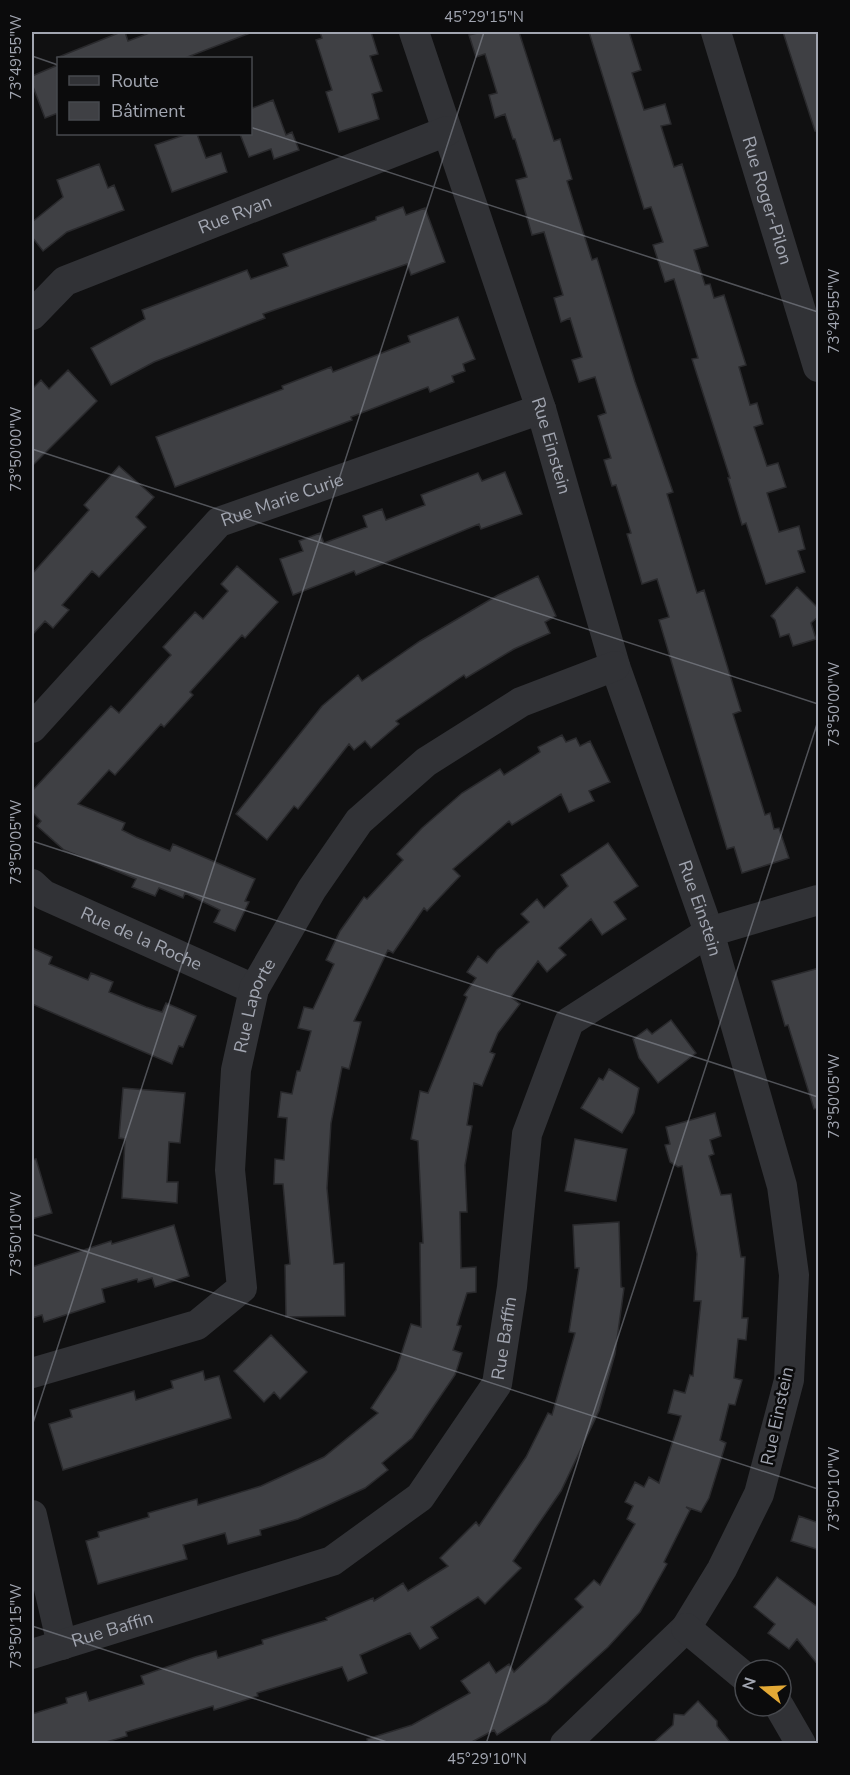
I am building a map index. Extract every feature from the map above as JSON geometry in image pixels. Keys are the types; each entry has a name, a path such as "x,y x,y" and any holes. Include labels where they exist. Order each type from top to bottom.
{"street":[{"name":"Rue Einstein","path":"414,32 541,409 615,666 709,932 782,1186 794,1275 789,1380 759,1494 723,1569 686,1628 565,1743"},
{"name":"Rue Roger-Pilon","path":"716,32 819,367"},
{"name":"Rue Ryan","path":"32,315 65,281 447,131"},
{"name":"Rue Marie Curie","path":"32,728 219,522 541,409"},
{"name":"Rue Laporte","path":"32,1373 197,1325 242,1288 230,1170 236,1070 254,989 312,888 359,821 426,762 521,702 615,666"},
{"name":"Rue de la Roche","path":"32,884 44,895 254,989"},
{"name":"Rue Baffin","path":"32,1654 332,1561 420,1497 497,1384 512,1287 527,1134 569,1022 709,932 819,900"},
{"path":"32,1515 62,1644"},
{"path":"686,1628 733,1667"},
{"path":"786,1718 801,1743"}],"building":[{"path":"121,32 125,32 128,41 152,32 250,33 188,57 58,57"},
{"path":"320,32 371,32 378,54 370,56 382,91 372,94 379,119 339,132 326,92 332,90 316,40 322,38"},
{"path":"482,32 519,32 554,141 560,139 572,179 567,181 592,260 597,258 635,382 673,492 667,494 697,593 704,590 741,711 733,714 765,815 770,813 774,829 779,828 789,858 742,873 734,847 727,849 659,620 669,617 657,579 642,584 627,534 631,533 616,485 612,486 604,460 611,458 598,416 606,413 595,377 579,382 572,360 582,357 570,318 561,322 554,298 563,295 544,232 532,235 516,180 527,177 515,139 513,139 505,114 495,118 489,95 497,93 485,54 476,57 469,35"},
{"path":"589,32 629,32 641,70 632,73 644,110 665,104 671,124 661,126 674,167 682,164 708,246 694,250 705,285 710,284 714,298 724,295 746,365 739,367 750,405 757,403 763,424 754,427 767,466 778,463 786,487 767,493 779,532 799,526 805,549 798,551 805,572 766,584 746,523 742,525 728,478 730,478 692,359 698,358 674,279 665,282 653,245 663,242 651,207 644,209"},
{"path":"783,32 819,32 819,131 815,131"},
{"path":"57,65 57,113 45,118 32,84 32,76"},
{"path":"273,100 286,135 292,132 299,150 274,159 271,149 249,157 240,135 252,135 252,108"},
{"path":"184,135 197,135 206,158 221,153 227,172 172,192 155,145"},
{"path":"99,164 108,188 114,185 124,210 67,232 43,251 32,237 32,222 63,197 57,180"},
{"path":"403,207 406,215 425,208 445,262 411,275 407,264 263,314 265,318 154,362 111,385 91,348 145,319 142,310 247,270 251,279 288,266 283,254 376,220 376,217"},
{"path":"458,317 475,359 463,364 465,371 452,376 454,382 430,392 428,387 351,417 352,420 175,487 156,437 283,389 282,386 331,367 333,372 410,342 408,336"},
{"path":"68,370 97,401 32,466 32,389 41,380 49,389"},
{"path":"119,466 154,497 136,517 146,527 99,577 92,571 62,605 69,610 53,628 45,621 32,635 32,574 89,510 84,505"},
{"path":"505,472 522,514 481,529 479,524 356,575 354,571 293,595 280,559 303,551 299,541 320,533 324,543 367,527 363,516 382,509 386,520 425,505 421,495 478,473 482,481"},
{"path":"237,566 278,602 245,638 242,635 190,692 193,695 164,727 161,724 115,775 109,770 78,804 125,823 122,830 136,837 170,851 173,844 255,879 245,901 249,902 235,931 214,922 220,910 185,893 183,898 159,888 155,896 132,887 136,879 64,850 37,826 41,821 32,812 32,791 111,706 119,713 171,655 163,647 195,612 203,619 228,591 221,584"},
{"path":"538,576 556,616 545,622 550,633 514,649 466,678 464,675 396,721 399,724 371,748 365,741 354,750 349,744 298,809 294,806 267,840 236,814 322,706 358,675 362,681 420,641 498,595"},
{"path":"797,587 819,609 819,616 811,623 816,639 793,646 789,634 780,637 775,620 771,616"},
{"path":"562,735 566,742 576,738 580,746 590,741 610,782 589,791 594,801 569,812 561,794 512,825 509,821 453,869 460,876 427,911 424,908 393,953 388,950 354,1021 361,1022 349,1069 342,1067 331,1123 327,1188 334,1264 344,1263 345,1316 286,1317 285,1265 290,1264 283,1184 274,1184 275,1159 284,1160 287,1118 278,1117 281,1092 292,1094 297,1071 300,1071 311,1031 298,1028 304,1007 313,1009 334,964 326,960 340,931 364,897 367,899 403,860 397,854 422,828 462,793 500,769 504,775 540,752 538,747"},
{"path":"608,843 638,886 614,902 626,919 602,935 591,919 559,948 566,955 547,972 538,961 511,997 520,1004 498,1033 490,1052 495,1054 482,1086 474,1083 467,1125 472,1126 465,1165 467,1212 460,1212 461,1268 476,1267 476,1292 467,1293 457,1325 461,1326 453,1350 462,1353 455,1375 412,1438 382,1463 388,1470 365,1488 298,1519 260,1530 261,1535 228,1544 225,1533 183,1545 187,1559 98,1584 86,1541 99,1537 98,1532 149,1517 148,1513 197,1499 198,1505 261,1486 324,1457 378,1413 371,1408 396,1370 411,1324 421,1327 420,1243 423,1243 418,1141 411,1139 420,1091 428,1093 467,997 464,995 476,978 467,972 478,956 487,963 497,950 529,922 521,914 537,899 544,908 568,886 561,875"},
{"path":"32,948 52,957 49,964 88,980 91,973 113,982 109,992 162,1012 166,1003 196,1016 183,1047 179,1046 172,1064 32,1004"},
{"path":"819,968 819,1108 814,1109 772,981"},
{"path":"671,1020 696,1053 658,1083 639,1058 633,1039 647,1029 652,1034"},
{"path":"609,1069 639,1088 634,1113 622,1133 581,1108 599,1078 603,1080"},
{"path":"123,1088 185,1093 180,1143 169,1142 167,1182 178,1182 177,1203 122,1198 125,1139 119,1138"},
{"path":"715,1113 721,1136 710,1140 714,1154 709,1156 721,1195 731,1194 741,1257 745,1257 742,1318 748,1318 746,1340 738,1339 734,1378 742,1380 735,1405 729,1404 720,1440 726,1443 709,1498 701,1512 686,1507 690,1510 664,1562 667,1564 640,1612 608,1647 546,1703 497,1735 494,1730 470,1743 368,1743 367,1739 412,1725 470,1693 461,1681 489,1662 496,1673 509,1664 514,1672 583,1607 575,1599 594,1580 600,1585 635,1524 627,1519 633,1506 625,1502 635,1482 644,1487 649,1477 659,1483 681,1416 668,1413 674,1390 685,1393 690,1375 693,1376 701,1301 694,1301 697,1254 682,1166 678,1167 670,1162 665,1145 670,1144 666,1127"},
{"path":"575,1139 627,1149 616,1201 565,1191"},
{"path":"36,1159 52,1213 32,1219 32,1160"},
{"path":"619,1222 621,1287 624,1288 615,1354 599,1411 561,1491 513,1561 521,1568 485,1604 478,1597 431,1627 438,1638 420,1649 410,1633 360,1655 367,1673 348,1681 342,1667 257,1693 258,1696 214,1710 213,1706 126,1732 127,1736 103,1743 32,1743 32,1714 67,1703 66,1698 86,1692 89,1701 144,1684 141,1676 195,1657 216,1651 218,1658 263,1644 262,1640 327,1620 326,1618 373,1598 374,1601 403,1583 408,1591 448,1566 440,1558 476,1522 479,1526 526,1457 548,1413 552,1415 575,1333 569,1332 579,1268 575,1268 573,1225"},
{"path":"174,1225 189,1276 155,1287 152,1278 138,1282 137,1279 102,1289 105,1302 44,1322 42,1315 32,1318 32,1267 111,1241 112,1244"},
{"path":"271,1335 307,1372 280,1399 274,1392 264,1402 234,1371"},
{"path":"203,1371 205,1380 219,1376 231,1418 63,1470 49,1424 72,1417 70,1410 134,1391 136,1400 173,1388 171,1381"},
{"path":"799,1516 819,1523 819,1550 791,1541"},
{"path":"777,1577 819,1608 819,1666 797,1639 789,1649 768,1633 775,1624 754,1607"},
{"path":"698,1701 717,1721 717,1726 731,1743 653,1743 673,1725 674,1714 684,1715"}]}
